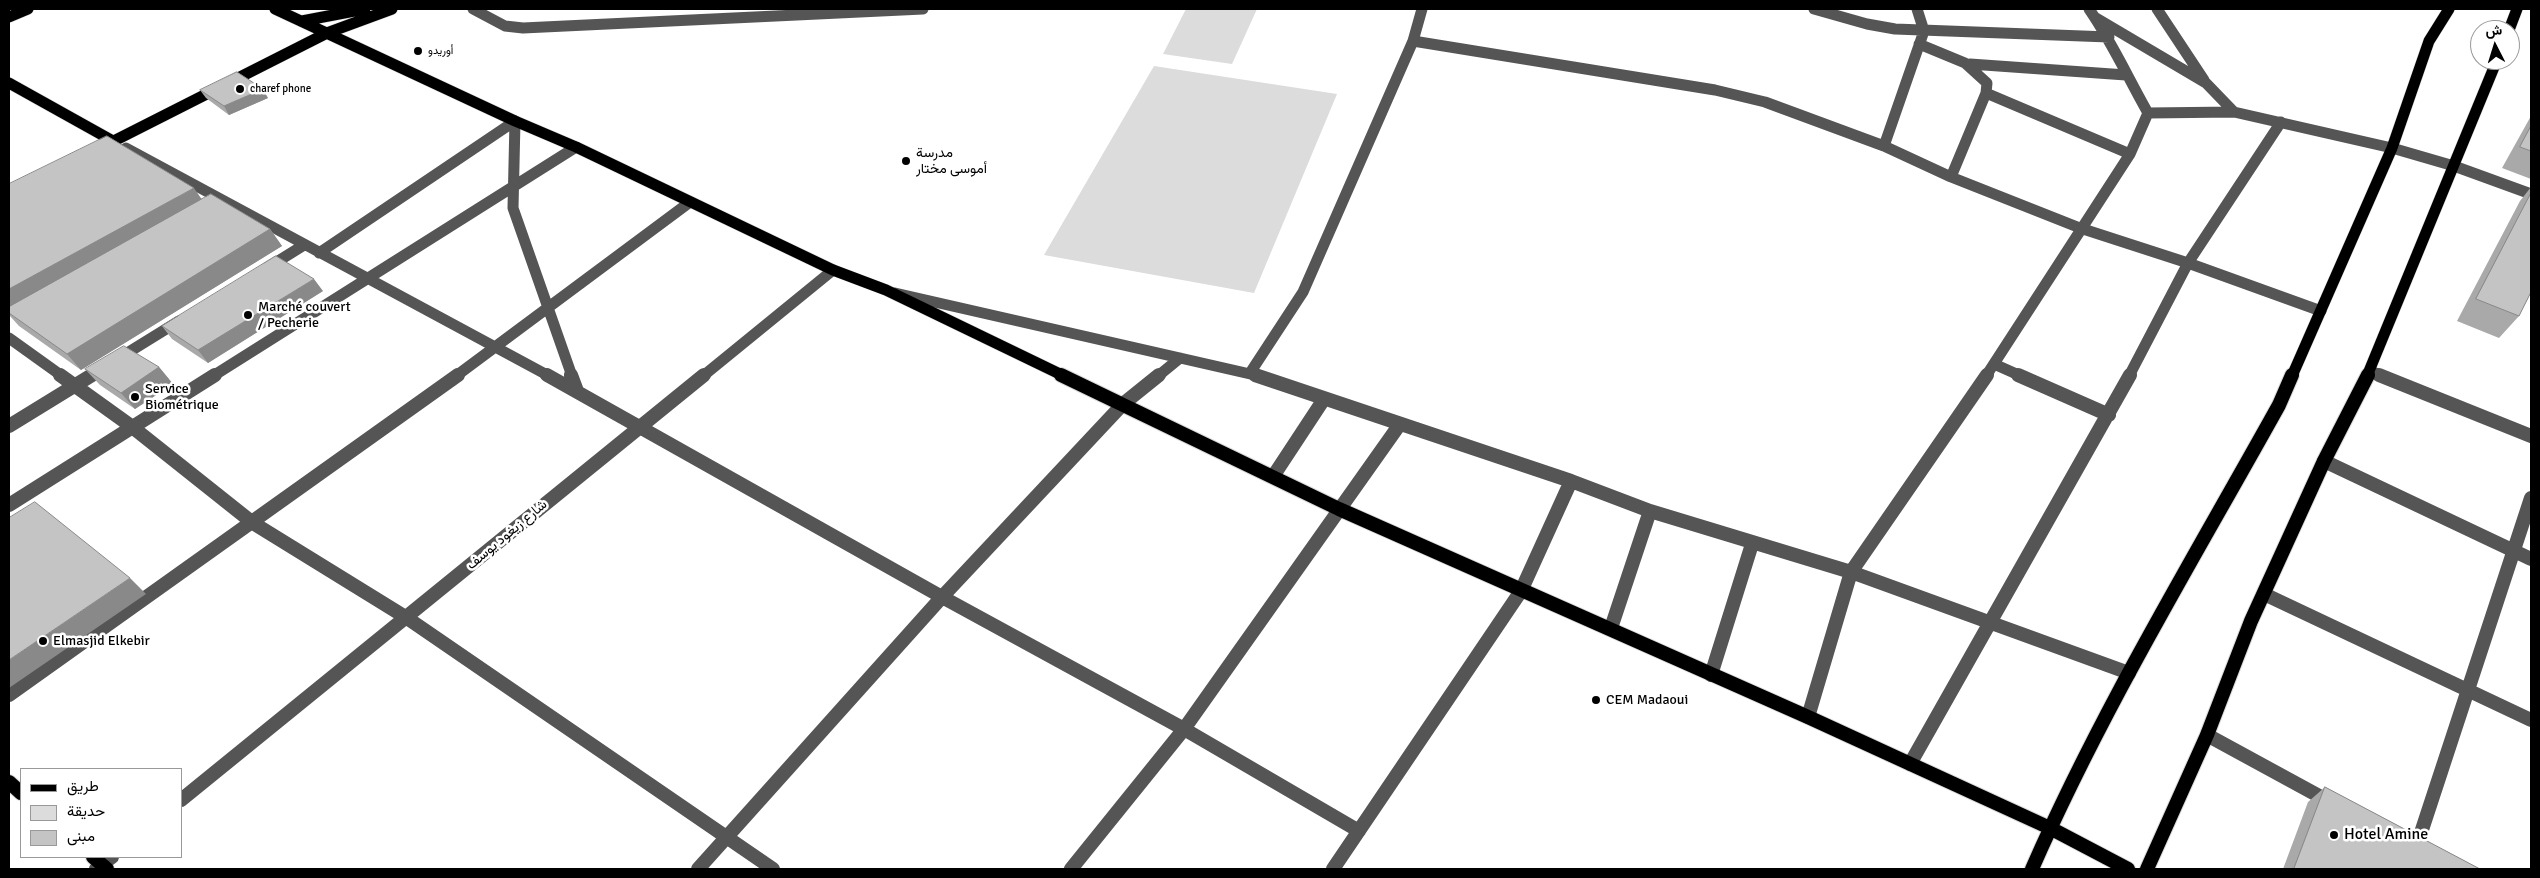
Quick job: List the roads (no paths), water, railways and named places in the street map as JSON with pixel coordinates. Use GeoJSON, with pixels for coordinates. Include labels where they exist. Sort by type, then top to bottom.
{"type":"FeatureCollection","features":[{"type":"Feature","properties":{"kind":"main road"},"geometry":{"type":"LineString","coordinates":[[9,17],[28,9]]}},
{"type":"Feature","properties":{"kind":"main road"},"geometry":{"type":"LineString","coordinates":[[275,9],[515,121],[576,146],[833,270],[886,290],[1274,475],[1339,509],[1808,717],[2050,828],[2128,869]]}},
{"type":"Feature","properties":{"kind":"main road"},"geometry":{"type":"LineString","coordinates":[[302,21],[365,9]]}},
{"type":"Feature","properties":{"kind":"main road"},"geometry":{"type":"LineString","coordinates":[[87,154],[327,33],[392,9]]}},
{"type":"Feature","properties":{"kind":"main road"},"geometry":{"type":"LineString","coordinates":[[2032,869],[2050,828],[2129,673],[2278,405],[2321,312],[2392,148],[2429,41],[2449,9]]}},
{"type":"Feature","properties":{"kind":"main road"},"geometry":{"type":"LineString","coordinates":[[2147,869],[2207,735],[2251,621],[2324,461],[2370,371],[2493,70]]}},
{"type":"Feature","properties":{"kind":"main road"},"geometry":{"type":"LineString","coordinates":[[9,83],[112,141]]}},
{"type":"Feature","properties":{"kind":"main road"},"geometry":{"type":"LineString","coordinates":[[9,782],[20,792]]}},
{"type":"Feature","properties":{"kind":"street"},"geometry":{"type":"LineString","coordinates":[[473,9],[505,26],[523,28],[751,12],[923,9]]}},
{"type":"Feature","properties":{"kind":"street"},"geometry":{"type":"LineString","coordinates":[[1250,373],[1303,292],[1413,41],[1422,9]]}},
{"type":"Feature","properties":{"kind":"street"},"geometry":{"type":"LineString","coordinates":[[1814,9],[1867,24],[1924,31],[2109,37]]}},
{"type":"Feature","properties":{"kind":"street"},"geometry":{"type":"LineString","coordinates":[[1884,146],[1924,31],[1917,9]]}},
{"type":"Feature","properties":{"kind":"street"},"geometry":{"type":"LineString","coordinates":[[2089,9],[2109,37],[2126,75],[2148,113]]}},
{"type":"Feature","properties":{"kind":"street"},"geometry":{"type":"LineString","coordinates":[[2157,9],[2206,83],[2234,112]]}},
{"type":"Feature","properties":{"kind":"street"},"geometry":{"type":"LineString","coordinates":[[2096,18],[2206,83]]}},
{"type":"Feature","properties":{"kind":"street"},"geometry":{"type":"LineString","coordinates":[[1413,41],[1715,90],[1765,102],[1884,146],[1951,176],[2080,228],[2188,263],[2321,312]]}},
{"type":"Feature","properties":{"kind":"street"},"geometry":{"type":"LineString","coordinates":[[1919,44],[1970,64],[2126,75]]}},
{"type":"Feature","properties":{"kind":"street"},"geometry":{"type":"LineString","coordinates":[[1951,176],[1986,93],[1987,83],[1970,64]]}},
{"type":"Feature","properties":{"kind":"street"},"geometry":{"type":"LineString","coordinates":[[1986,93],[2130,154]]}},
{"type":"Feature","properties":{"kind":"street"},"geometry":{"type":"LineString","coordinates":[[2148,113],[2234,112],[2392,148],[2454,166],[2531,194]]}},
{"type":"Feature","properties":{"kind":"street"},"geometry":{"type":"LineString","coordinates":[[1808,717],[1851,572],[1994,364],[2080,228],[2130,154],[2148,113]]}},
{"type":"Feature","properties":{"kind":"street"},"geometry":{"type":"LineString","coordinates":[[515,121],[513,208],[550,309],[577,391]]}},
{"type":"Feature","properties":{"kind":"street"},"geometry":{"type":"LineString","coordinates":[[319,253],[515,121]]}},
{"type":"Feature","properties":{"kind":"street"},"geometry":{"type":"LineString","coordinates":[[1910,764],[2110,415],[2188,263],[2281,122]]}},
{"type":"Feature","properties":{"kind":"street"},"geometry":{"type":"LineString","coordinates":[[112,141],[577,391],[942,597],[1184,729],[1359,831]]}},
{"type":"Feature","properties":{"kind":"street"},"geometry":{"type":"LineString","coordinates":[[9,505],[576,146]]}},
{"type":"Feature","properties":{"kind":"street"},"geometry":{"type":"LineString","coordinates":[[9,695],[254,523],[550,309],[690,202]]}},
{"type":"Feature","properties":{"kind":"street"},"geometry":{"type":"LineString","coordinates":[[254,276],[304,245]]}},
{"type":"Feature","properties":{"kind":"street","name":"شارع زيغود يوسف"},"geometry":{"type":"LineString","coordinates":[[182,799],[407,618],[638,426],[833,270]]}},
{"type":"Feature","properties":{"kind":"street"},"geometry":{"type":"LineString","coordinates":[[886,290],[1250,373],[1324,400],[1571,481],[1650,512],[1851,572],[2129,673]]}},
{"type":"Feature","properties":{"kind":"street"},"geometry":{"type":"LineString","coordinates":[[9,426],[186,317]]}},
{"type":"Feature","properties":{"kind":"street"},"geometry":{"type":"LineString","coordinates":[[9,338],[131,426],[254,523],[407,618],[729,837],[773,869]]}},
{"type":"Feature","properties":{"kind":"street"},"geometry":{"type":"LineString","coordinates":[[698,869],[729,837],[942,597],[1123,404],[1180,358]]}},
{"type":"Feature","properties":{"kind":"street"},"geometry":{"type":"LineString","coordinates":[[1994,364],[2110,415]]}},
{"type":"Feature","properties":{"kind":"street"},"geometry":{"type":"LineString","coordinates":[[2370,371],[2531,436]]}},
{"type":"Feature","properties":{"kind":"street"},"geometry":{"type":"LineString","coordinates":[[1274,475],[1324,400]]}},
{"type":"Feature","properties":{"kind":"street"},"geometry":{"type":"LineString","coordinates":[[1071,869],[1184,729],[1400,424]]}},
{"type":"Feature","properties":{"kind":"street"},"geometry":{"type":"LineString","coordinates":[[2324,461],[2531,559]]}},
{"type":"Feature","properties":{"kind":"street"},"geometry":{"type":"LineString","coordinates":[[1333,869],[1521,591],[1571,481]]}},
{"type":"Feature","properties":{"kind":"street"},"geometry":{"type":"LineString","coordinates":[[2416,848],[2531,498]]}},
{"type":"Feature","properties":{"kind":"street"},"geometry":{"type":"LineString","coordinates":[[1611,628],[1650,512]]}},
{"type":"Feature","properties":{"kind":"street"},"geometry":{"type":"LineString","coordinates":[[1711,675],[1752,544]]}},
{"type":"Feature","properties":{"kind":"street"},"geometry":{"type":"LineString","coordinates":[[2264,594],[2531,720]]}},
{"type":"Feature","properties":{"kind":"street"},"geometry":{"type":"LineString","coordinates":[[2207,735],[2347,811]]}},
{"type":"Feature","properties":{"kind":"street"},"geometry":{"type":"LineString","coordinates":[[2399,839],[2432,857]]}},
{"type":"Feature","properties":{"kind":"place","name":"أوريدو"},"geometry":{"type":"Point","coordinates":[418,51]}},
{"type":"Feature","properties":{"kind":"place","name":"charef phone"},"geometry":{"type":"Point","coordinates":[240,89]}},
{"type":"Feature","properties":{"kind":"place","name":"مدرسة أموسى مختار"},"geometry":{"type":"Point","coordinates":[906,161]}},
{"type":"Feature","properties":{"kind":"place","name":"Marché couvert / Pecherie"},"geometry":{"type":"Point","coordinates":[248,315]}},
{"type":"Feature","properties":{"kind":"place","name":"Service Biométrique"},"geometry":{"type":"Point","coordinates":[135,397]}},
{"type":"Feature","properties":{"kind":"place","name":"Elmasjid Elkebir"},"geometry":{"type":"Point","coordinates":[43,641]}},
{"type":"Feature","properties":{"kind":"place","name":"CEM Madaoui"},"geometry":{"type":"Point","coordinates":[1596,700]}},
{"type":"Feature","properties":{"kind":"place","name":"Hotel Amine"},"geometry":{"type":"Point","coordinates":[2334,835]}}]}
